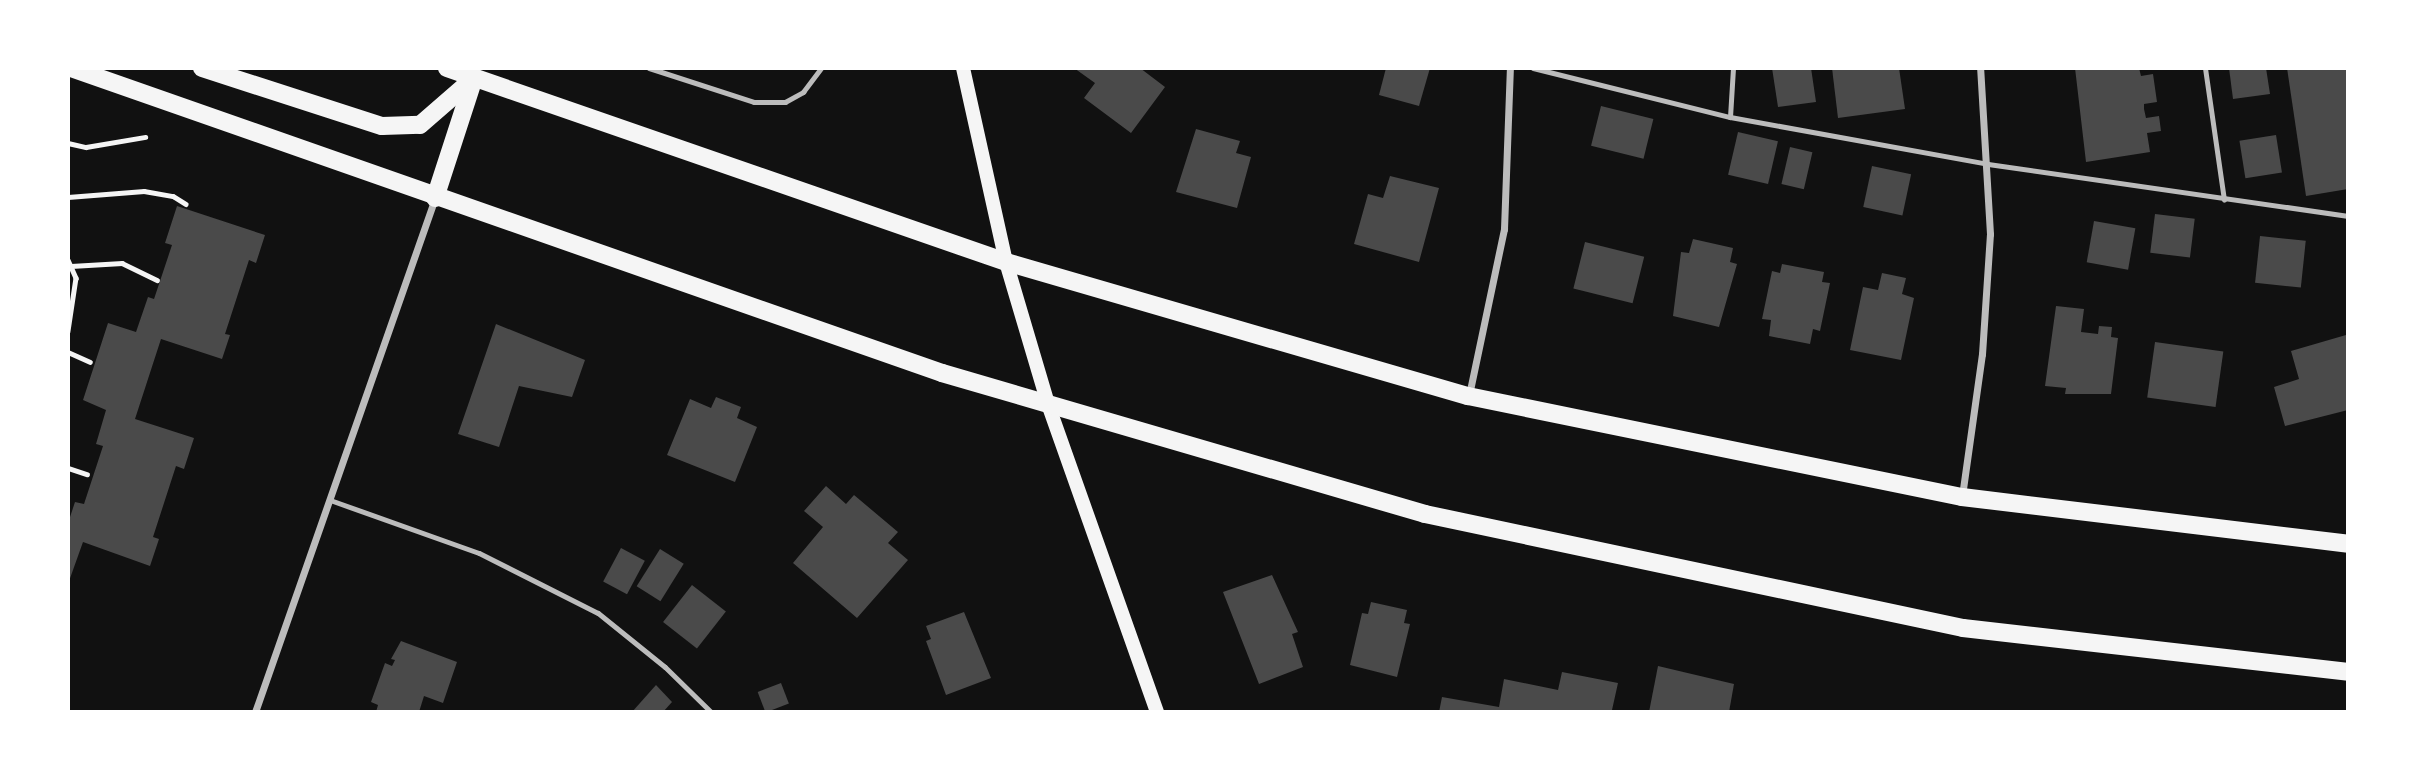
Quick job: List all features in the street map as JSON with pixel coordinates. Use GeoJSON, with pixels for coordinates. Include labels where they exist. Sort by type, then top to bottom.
{"type":"FeatureCollection","features":[{"type":"Feature","properties":{"kind":"main road"},"geometry":{"type":"LineString","coordinates":[[71,68],[435,198],[1049,407],[1425,514],[1963,628],[2348,673]]}},
{"type":"Feature","properties":{"kind":"main road"},"geometry":{"type":"LineString","coordinates":[[202,68],[382,126],[420,125],[475,73]]}},
{"type":"Feature","properties":{"kind":"main road"},"geometry":{"type":"LineString","coordinates":[[447,68],[475,73],[1006,262],[1468,396],[1962,497],[2348,544]]}},
{"type":"Feature","properties":{"kind":"main road"},"geometry":{"type":"LineString","coordinates":[[963,68],[1006,262],[1049,407],[1157,712]]}},
{"type":"Feature","properties":{"kind":"main road"},"geometry":{"type":"LineString","coordinates":[[435,198],[475,73]]}},
{"type":"Feature","properties":{"kind":"street"},"geometry":{"type":"LineString","coordinates":[[1468,396],[1504,229],[1510,68]]}},
{"type":"Feature","properties":{"kind":"street"},"geometry":{"type":"LineString","coordinates":[[1962,497],[1983,341],[1990,234],[1988,164],[1980,68]]}},
{"type":"Feature","properties":{"kind":"street"},"geometry":{"type":"LineString","coordinates":[[255,712],[435,198]]}},
{"type":"Feature","properties":{"kind":"lane"},"geometry":{"type":"LineString","coordinates":[[649,68],[754,102],[785,102],[803,92],[821,68]]}},
{"type":"Feature","properties":{"kind":"lane"},"geometry":{"type":"LineString","coordinates":[[1533,68],[1730,117],[1988,164],[2348,216]]}},
{"type":"Feature","properties":{"kind":"lane"},"geometry":{"type":"LineString","coordinates":[[1730,117],[1733,68]]}},
{"type":"Feature","properties":{"kind":"lane"},"geometry":{"type":"LineString","coordinates":[[2205,68],[2224,200]]}},
{"type":"Feature","properties":{"kind":"lane"},"geometry":{"type":"LineString","coordinates":[[330,500],[479,553],[598,613],[666,667],[711,712]]}},
{"type":"Feature","properties":{"kind":"path"},"geometry":{"type":"LineString","coordinates":[[68,143],[86,147],[145,137]]}},
{"type":"Feature","properties":{"kind":"path"},"geometry":{"type":"LineString","coordinates":[[68,197],[144,191],[173,196],[186,204]]}},
{"type":"Feature","properties":{"kind":"path"},"geometry":{"type":"LineString","coordinates":[[68,260],[75,278],[68,331]]}},
{"type":"Feature","properties":{"kind":"path"},"geometry":{"type":"LineString","coordinates":[[71,267],[122,263],[156,280]]}},
{"type":"Feature","properties":{"kind":"path"},"geometry":{"type":"LineString","coordinates":[[68,352],[90,362]]}},
{"type":"Feature","properties":{"kind":"path"},"geometry":{"type":"LineString","coordinates":[[68,468],[87,474]]}},
{"type":"Feature","properties":{"kind":"building"},"geometry":{"type":"Polygon","coordinates":[[[1074,68],[1140,68],[1165,87],[1131,133],[1084,98],[1095,83],[1074,68]]]}},
{"type":"Feature","properties":{"kind":"building"},"geometry":{"type":"Polygon","coordinates":[[[1386,68],[1430,68],[1419,106],[1379,95],[1386,68]]]}},
{"type":"Feature","properties":{"kind":"building"},"geometry":{"type":"Polygon","coordinates":[[[1772,68],[1811,68],[1816,102],[1778,107],[1772,68]]]}},
{"type":"Feature","properties":{"kind":"building"},"geometry":{"type":"Polygon","coordinates":[[[1832,68],[1899,68],[1905,109],[1838,118],[1832,68]]]}},
{"type":"Feature","properties":{"kind":"building"},"geometry":{"type":"Polygon","coordinates":[[[2075,68],[2139,68],[2141,76],[2153,74],[2157,102],[2144,104],[2144,109],[2146,118],[2159,116],[2161,131],[2147,133],[2150,152],[2086,162],[2075,68]]]}},
{"type":"Feature","properties":{"kind":"building"},"geometry":{"type":"Polygon","coordinates":[[[2229,68],[2266,68],[2270,94],[2233,99],[2229,68]]]}},
{"type":"Feature","properties":{"kind":"building"},"geometry":{"type":"Polygon","coordinates":[[[2287,68],[2348,68],[2348,189],[2306,196],[2287,68]]]}},
{"type":"Feature","properties":{"kind":"building"},"geometry":{"type":"Polygon","coordinates":[[[1601,106],[1653,119],[1643,159],[1591,146],[1601,106]]]}},
{"type":"Feature","properties":{"kind":"building"},"geometry":{"type":"Polygon","coordinates":[[[1196,129],[1240,141],[1236,153],[1251,157],[1237,208],[1176,192],[1196,129]]]}},
{"type":"Feature","properties":{"kind":"building"},"geometry":{"type":"Polygon","coordinates":[[[1738,132],[1778,141],[1768,184],[1728,175],[1738,132]]]}},
{"type":"Feature","properties":{"kind":"building"},"geometry":{"type":"Polygon","coordinates":[[[2276,135],[2282,173],[2245,178],[2239,141],[2276,135]]]}},
{"type":"Feature","properties":{"kind":"building"},"geometry":{"type":"Polygon","coordinates":[[[1790,147],[1812,152],[1804,189],[1781,184],[1790,147]]]}},
{"type":"Feature","properties":{"kind":"building"},"geometry":{"type":"Polygon","coordinates":[[[1872,166],[1911,174],[1902,215],[1863,207],[1872,166]]]}},
{"type":"Feature","properties":{"kind":"building"},"geometry":{"type":"Polygon","coordinates":[[[1390,176],[1439,188],[1419,262],[1354,244],[1368,194],[1383,198],[1390,176]]]}},
{"type":"Feature","properties":{"kind":"building"},"geometry":{"type":"Polygon","coordinates":[[[177,206],[265,235],[256,263],[249,260],[225,334],[230,335],[222,359],[161,339],[135,419],[194,438],[184,469],[176,466],[153,537],[159,539],[150,566],[83,542],[68,584],[68,523],[75,502],[84,504],[103,446],[96,444],[106,410],[83,400],[108,323],[136,332],[148,297],[154,299],[172,245],[165,243],[177,206]]]}},
{"type":"Feature","properties":{"kind":"building"},"geometry":{"type":"Polygon","coordinates":[[[2155,214],[2195,219],[2190,258],[2150,253],[2155,214]]]}},
{"type":"Feature","properties":{"kind":"building"},"geometry":{"type":"Polygon","coordinates":[[[2094,221],[2135,228],[2128,270],[2087,262],[2094,221]]]}},
{"type":"Feature","properties":{"kind":"building"},"geometry":{"type":"Polygon","coordinates":[[[2260,236],[2306,241],[2301,288],[2255,283],[2260,236]]]}},
{"type":"Feature","properties":{"kind":"building"},"geometry":{"type":"Polygon","coordinates":[[[1693,239],[1733,248],[1730,262],[1737,264],[1719,327],[1673,316],[1681,252],[1689,253],[1693,239]]]}},
{"type":"Feature","properties":{"kind":"building"},"geometry":{"type":"Polygon","coordinates":[[[1585,242],[1644,257],[1633,303],[1573,289],[1585,242]]]}},
{"type":"Feature","properties":{"kind":"building"},"geometry":{"type":"Polygon","coordinates":[[[1782,264],[1824,272],[1822,282],[1830,283],[1820,331],[1813,329],[1810,344],[1769,336],[1771,320],[1762,319],[1772,271],[1780,273],[1782,264]]]}},
{"type":"Feature","properties":{"kind":"building"},"geometry":{"type":"Polygon","coordinates":[[[1882,273],[1906,278],[1902,294],[1914,298],[1901,360],[1850,350],[1863,287],[1878,290],[1882,273]]]}},
{"type":"Feature","properties":{"kind":"building"},"geometry":{"type":"Polygon","coordinates":[[[2056,306],[2084,309],[2081,332],[2098,334],[2099,326],[2112,327],[2111,337],[2118,338],[2111,394],[2065,394],[2066,388],[2045,386],[2056,306]]]}},
{"type":"Feature","properties":{"kind":"building"},"geometry":{"type":"Polygon","coordinates":[[[496,324],[585,360],[572,397],[519,386],[499,447],[458,434],[496,324]]]}},
{"type":"Feature","properties":{"kind":"building"},"geometry":{"type":"Polygon","coordinates":[[[2348,330],[2348,410],[2285,426],[2274,387],[2299,379],[2291,351],[2346,335],[2348,330]]]}},
{"type":"Feature","properties":{"kind":"building"},"geometry":{"type":"Polygon","coordinates":[[[2155,342],[2223,352],[2216,407],[2147,397],[2155,342]]]}},
{"type":"Feature","properties":{"kind":"building"},"geometry":{"type":"Polygon","coordinates":[[[716,397],[741,407],[737,418],[757,427],[735,482],[667,455],[690,399],[711,408],[716,397]]]}},
{"type":"Feature","properties":{"kind":"building"},"geometry":{"type":"Polygon","coordinates":[[[826,486],[846,504],[854,495],[898,532],[888,543],[908,560],[857,618],[793,563],[823,527],[804,511],[826,486]]]}},
{"type":"Feature","properties":{"kind":"building"},"geometry":{"type":"Polygon","coordinates":[[[621,548],[645,561],[627,594],[603,582],[621,548]]]}},
{"type":"Feature","properties":{"kind":"building"},"geometry":{"type":"Polygon","coordinates":[[[660,549],[684,564],[660,601],[637,586],[660,549]]]}},
{"type":"Feature","properties":{"kind":"building"},"geometry":{"type":"Polygon","coordinates":[[[1272,575],[1298,632],[1292,634],[1303,667],[1259,684],[1223,592],[1272,575]]]}},
{"type":"Feature","properties":{"kind":"building"},"geometry":{"type":"Polygon","coordinates":[[[692,585],[726,611],[697,649],[663,622],[692,585]]]}},
{"type":"Feature","properties":{"kind":"building"},"geometry":{"type":"Polygon","coordinates":[[[1371,602],[1407,610],[1404,623],[1410,624],[1397,677],[1350,665],[1362,613],[1368,614],[1371,602]]]}},
{"type":"Feature","properties":{"kind":"building"},"geometry":{"type":"Polygon","coordinates":[[[964,612],[991,678],[946,695],[926,641],[931,639],[926,626],[964,612]]]}},
{"type":"Feature","properties":{"kind":"building"},"geometry":{"type":"Polygon","coordinates":[[[401,641],[457,662],[443,703],[424,696],[419,712],[376,712],[378,705],[371,702],[385,663],[392,666],[395,660],[391,659],[401,641]]]}},
{"type":"Feature","properties":{"kind":"building"},"geometry":{"type":"Polygon","coordinates":[[[1658,666],[1734,684],[1729,712],[1649,712],[1658,666]]]}},
{"type":"Feature","properties":{"kind":"building"},"geometry":{"type":"Polygon","coordinates":[[[1562,672],[1618,683],[1612,710],[1439,712],[1442,697],[1499,707],[1504,679],[1558,690],[1562,672]]]}},
{"type":"Feature","properties":{"kind":"building"},"geometry":{"type":"Polygon","coordinates":[[[781,683],[789,704],[765,712],[758,692],[781,683]]]}},
{"type":"Feature","properties":{"kind":"building"},"geometry":{"type":"Polygon","coordinates":[[[656,685],[672,702],[663,712],[632,712],[656,685]]]}}]}
